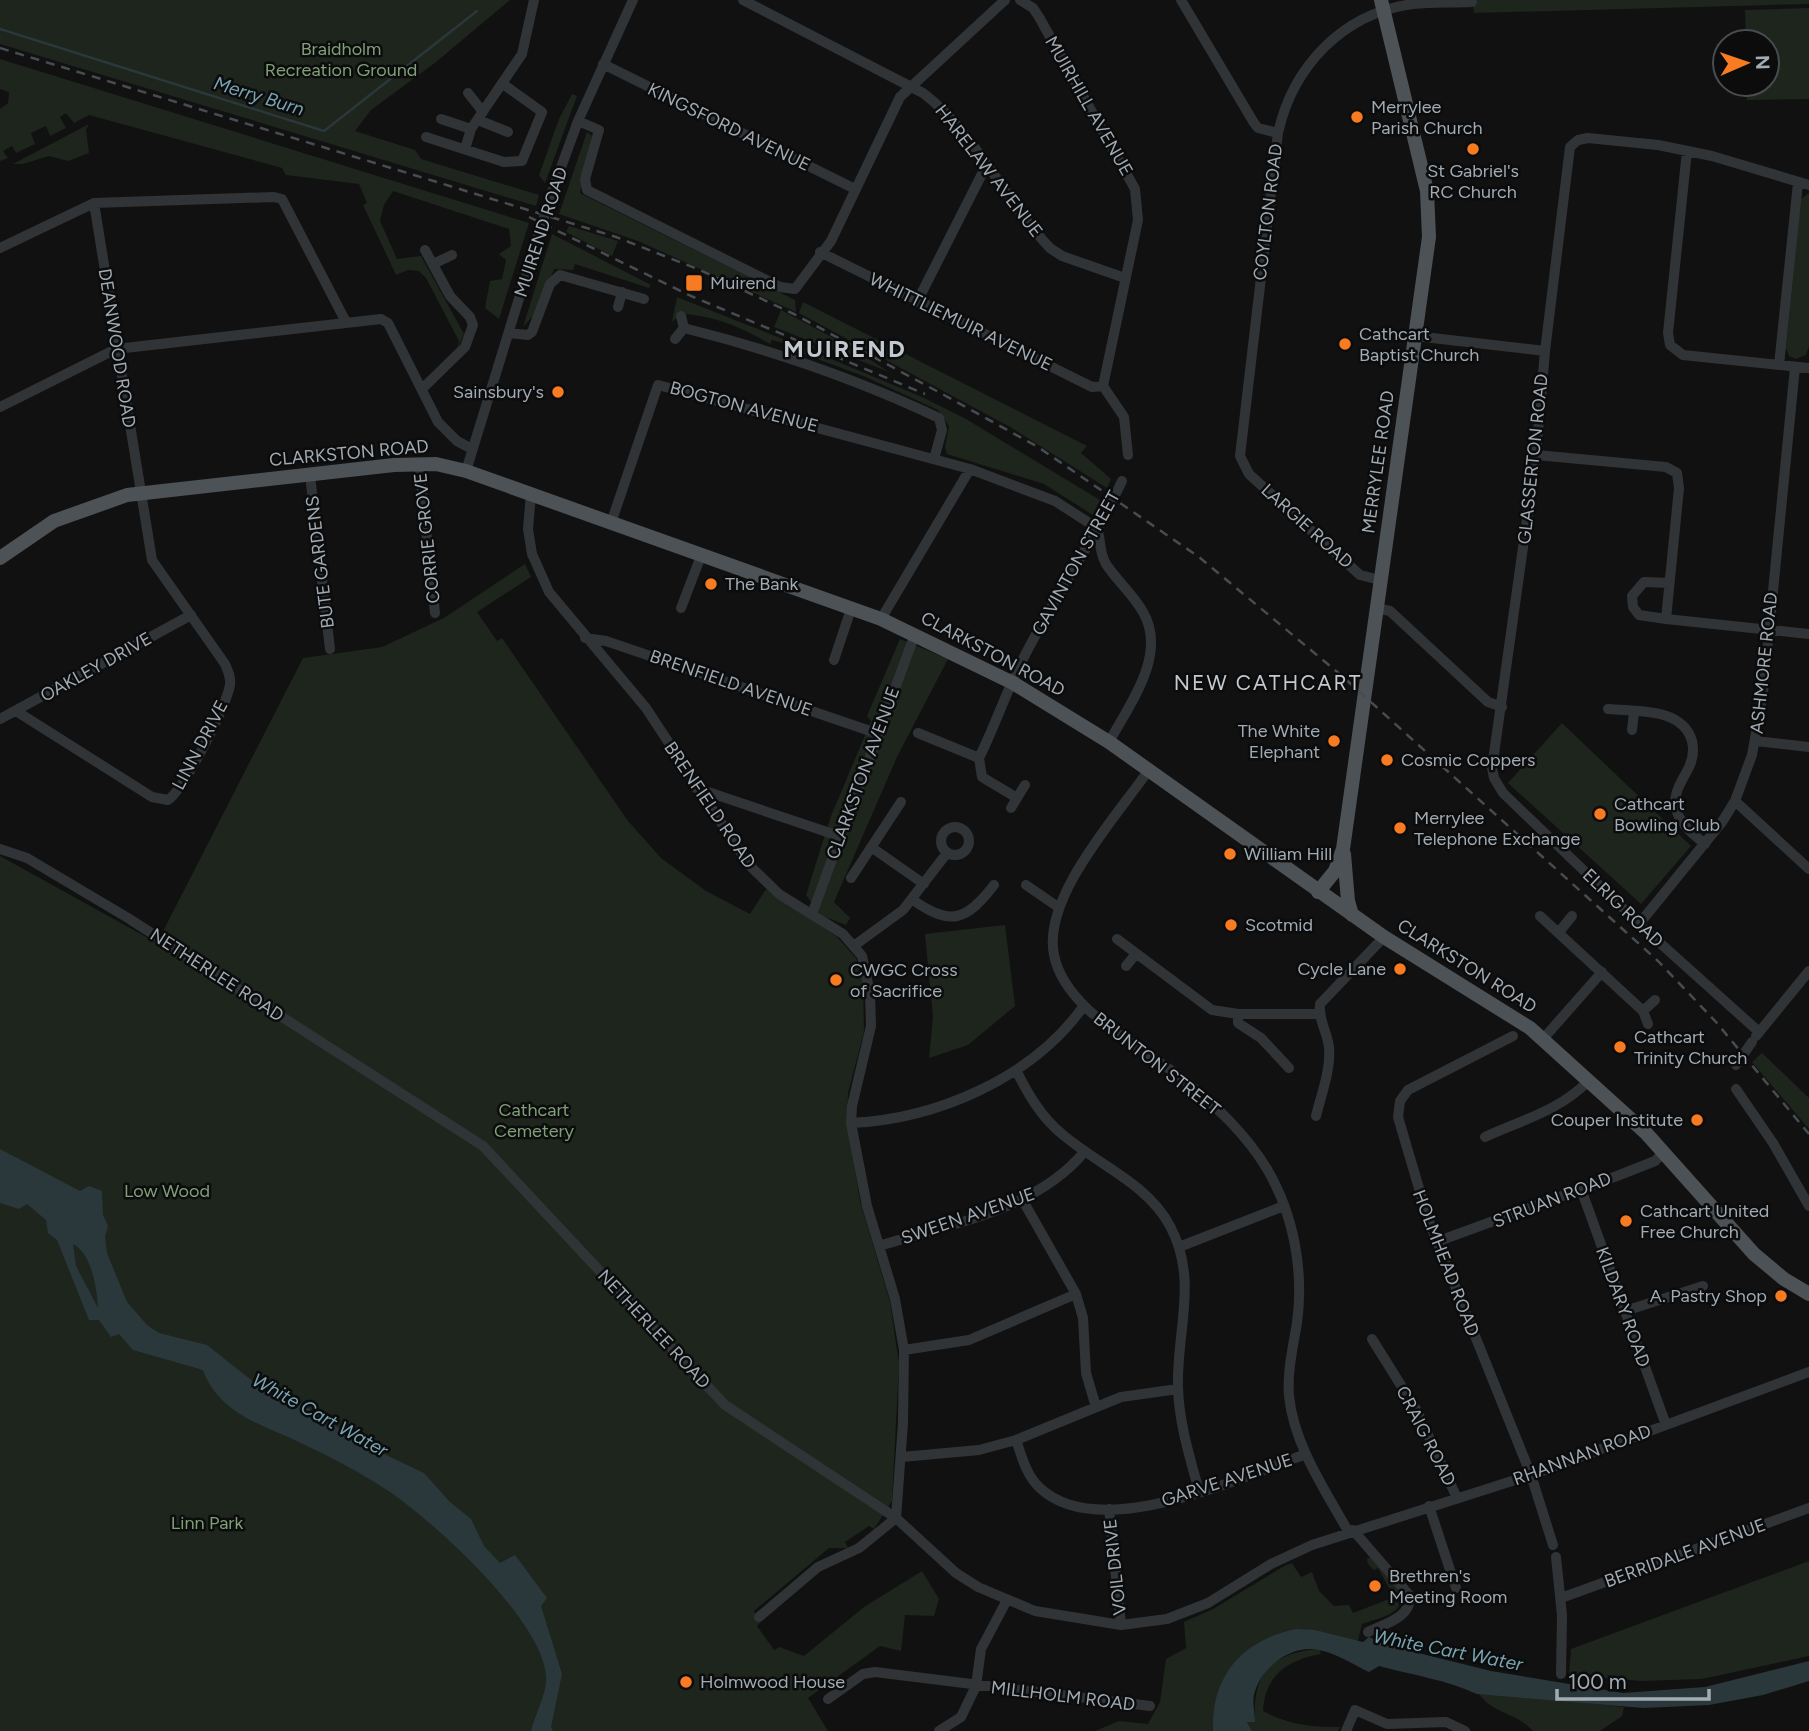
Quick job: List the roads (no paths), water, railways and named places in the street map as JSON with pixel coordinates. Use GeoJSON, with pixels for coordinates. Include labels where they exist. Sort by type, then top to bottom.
{"type":"FeatureCollection","features":[{"type":"Feature","properties":{"kind":"main road","name":"MERRYLEE ROAD"},"geometry":{"type":"LineString","coordinates":[[1352,915],[1348,901],[1344,855],[1429,237],[1429,200],[1383,6]]}},
{"type":"Feature","properties":{"kind":"main road","name":"CLARKSTON ROAD"},"geometry":{"type":"LineString","coordinates":[[0,558],[54,521],[107,500],[141,493],[419,464],[466,471],[881,619],[1013,683],[1109,742],[1323,896],[1384,937],[1509,1013],[1589,1080],[1664,1152],[1754,1254],[1784,1279],[1809,1294]]}},
{"type":"Feature","properties":{"kind":"main road","name":"MERRYLEE ROAD"},"geometry":{"type":"LineString","coordinates":[[1323,896],[1344,855]]}},
{"type":"Feature","properties":{"kind":"street"},"geometry":{"type":"LineString","coordinates":[[465,149],[477,120],[523,54],[534,0]]}},
{"type":"Feature","properties":{"kind":"street","name":"MUIREND ROAD"},"geometry":{"type":"LineString","coordinates":[[466,471],[552,192],[578,121],[633,0]]}},
{"type":"Feature","properties":{"kind":"street","name":"HARELAW AVENUE"},"geometry":{"type":"LineString","coordinates":[[743,0],[910,85],[938,104],[1050,248],[1062,256],[1125,278]]}},
{"type":"Feature","properties":{"kind":"street"},"geometry":{"type":"LineString","coordinates":[[578,121],[599,130],[585,179],[587,190],[780,288],[795,289],[820,252],[831,241],[900,97],[910,85],[998,10],[1005,0]]}},
{"type":"Feature","properties":{"kind":"street","name":"MUIRHILL AVENUE"},"geometry":{"type":"LineString","coordinates":[[1020,0],[1033,8],[1135,189],[1138,220],[1103,386]]}},
{"type":"Feature","properties":{"kind":"street"},"geometry":{"type":"LineString","coordinates":[[1181,0],[1254,123],[1258,128],[1278,132]]}},
{"type":"Feature","properties":{"kind":"street","name":"COYLTON ROAD"},"geometry":{"type":"LineString","coordinates":[[1241,461],[1241,423],[1278,132],[1289,98],[1310,62],[1347,27],[1383,6],[1472,2]]}},
{"type":"Feature","properties":{"kind":"street","name":"KINGSFORD AVENUE"},"geometry":{"type":"LineString","coordinates":[[603,64],[855,189]]}},
{"type":"Feature","properties":{"kind":"street"},"geometry":{"type":"LineString","coordinates":[[426,137],[503,162],[522,161],[542,112],[503,84]]}},
{"type":"Feature","properties":{"kind":"street"},"geometry":{"type":"LineString","coordinates":[[468,93],[477,120]]}},
{"type":"Feature","properties":{"kind":"street"},"geometry":{"type":"LineString","coordinates":[[440,120],[477,120],[508,132]]}},
{"type":"Feature","properties":{"kind":"street","name":"GLASSERTON ROAD"},"geometry":{"type":"LineString","coordinates":[[1494,778],[1536,455],[1568,155],[1575,142],[1588,138],[1687,151]]}},
{"type":"Feature","properties":{"kind":"street"},"geometry":{"type":"LineString","coordinates":[[1779,365],[1803,184],[1687,151],[1668,333],[1670,345],[1683,355],[1795,367],[1809,368]]}},
{"type":"Feature","properties":{"kind":"street"},"geometry":{"type":"LineString","coordinates":[[917,302],[986,166]]}},
{"type":"Feature","properties":{"kind":"street"},"geometry":{"type":"LineString","coordinates":[[0,248],[94,203],[282,199],[346,322]]}},
{"type":"Feature","properties":{"kind":"street","name":"DEANWOOD ROAD"},"geometry":{"type":"LineString","coordinates":[[94,203],[141,493]]}},
{"type":"Feature","properties":{"kind":"street"},"geometry":{"type":"LineString","coordinates":[[422,389],[465,347],[473,325],[470,317],[450,296],[425,250]]}},
{"type":"Feature","properties":{"kind":"street","name":"WHITTLIEMUIR AVENUE"},"geometry":{"type":"LineString","coordinates":[[820,252],[1087,385],[1097,388],[1103,386]]}},
{"type":"Feature","properties":{"kind":"street"},"geometry":{"type":"LineString","coordinates":[[433,264],[452,255]]}},
{"type":"Feature","properties":{"kind":"street"},"geometry":{"type":"LineString","coordinates":[[509,333],[528,335],[532,332],[555,277],[569,276],[644,299]]}},
{"type":"Feature","properties":{"kind":"street"},"geometry":{"type":"LineString","coordinates":[[618,307],[622,292]]}},
{"type":"Feature","properties":{"kind":"street"},"geometry":{"type":"LineString","coordinates":[[0,407],[116,349],[381,319],[388,323],[445,432],[472,449]]}},
{"type":"Feature","properties":{"kind":"street"},"geometry":{"type":"LineString","coordinates":[[675,339],[683,322],[851,379],[939,418],[942,430],[934,459]]}},
{"type":"Feature","properties":{"kind":"street"},"geometry":{"type":"LineString","coordinates":[[1415,336],[1545,351]]}},
{"type":"Feature","properties":{"kind":"street","name":"ASHMORE ROAD"},"geometry":{"type":"LineString","coordinates":[[1639,924],[1705,844],[1735,801],[1756,741],[1795,367]]}},
{"type":"Feature","properties":{"kind":"street","name":"BOGTON AVENUE"},"geometry":{"type":"LineString","coordinates":[[611,523],[658,385],[970,469],[1055,501],[1093,523],[1098,532]]}},
{"type":"Feature","properties":{"kind":"street"},"geometry":{"type":"LineString","coordinates":[[1103,386],[1124,416],[1128,455]]}},
{"type":"Feature","properties":{"kind":"street"},"geometry":{"type":"LineString","coordinates":[[1536,455],[1666,467],[1675,471],[1679,488],[1666,619]]}},
{"type":"Feature","properties":{"kind":"street","name":"LARGIE ROAD"},"geometry":{"type":"LineString","coordinates":[[1241,461],[1249,474],[1360,575],[1380,580]]}},
{"type":"Feature","properties":{"kind":"street","name":"CORRIE GROVE"},"geometry":{"type":"LineString","coordinates":[[419,464],[435,613]]}},
{"type":"Feature","properties":{"kind":"street"},"geometry":{"type":"LineString","coordinates":[[881,619],[970,469]]}},
{"type":"Feature","properties":{"kind":"street","name":"BUTE GARDENS"},"geometry":{"type":"LineString","coordinates":[[310,475],[330,649]]}},
{"type":"Feature","properties":{"kind":"street","name":"GAVINTON STREET"},"geometry":{"type":"LineString","coordinates":[[979,758],[1039,629],[1098,532],[1122,481]]}},
{"type":"Feature","properties":{"kind":"street","name":"LINN DRIVE"},"geometry":{"type":"LineString","coordinates":[[16,711],[152,797],[168,800],[176,794],[192,767],[230,683],[225,664],[152,560],[141,493]]}},
{"type":"Feature","properties":{"kind":"street","name":"BRENFIELD ROAD"},"geometry":{"type":"LineString","coordinates":[[531,494],[527,529],[542,582],[585,638],[646,708],[749,865],[779,894],[855,945]]}},
{"type":"Feature","properties":{"kind":"street"},"geometry":{"type":"LineString","coordinates":[[1098,532],[1106,563],[1145,615],[1150,648],[1143,681],[1109,742]]}},
{"type":"Feature","properties":{"kind":"street"},"geometry":{"type":"LineString","coordinates":[[681,608],[701,556]]}},
{"type":"Feature","properties":{"kind":"street"},"geometry":{"type":"LineString","coordinates":[[1669,583],[1644,582],[1632,596],[1633,607],[1639,615],[1809,634]]}},
{"type":"Feature","properties":{"kind":"street"},"geometry":{"type":"LineString","coordinates":[[1376,608],[1390,611],[1488,702],[1502,707]]}},
{"type":"Feature","properties":{"kind":"street"},"geometry":{"type":"LineString","coordinates":[[834,660],[851,609]]}},
{"type":"Feature","properties":{"kind":"street","name":"OAKLEY DRIVE"},"geometry":{"type":"LineString","coordinates":[[0,719],[191,615]]}},
{"type":"Feature","properties":{"kind":"street","name":"CLARKSTON AVENUE"},"geometry":{"type":"LineString","coordinates":[[812,914],[876,733],[915,634]]}},
{"type":"Feature","properties":{"kind":"street","name":"BRENFIELD AVENUE"},"geometry":{"type":"LineString","coordinates":[[585,638],[606,641],[876,733]]}},
{"type":"Feature","properties":{"kind":"street"},"geometry":{"type":"LineString","coordinates":[[1608,709],[1675,719],[1690,735],[1693,756],[1678,785],[1675,804],[1682,823],[1705,844]]}},
{"type":"Feature","properties":{"kind":"street"},"geometry":{"type":"LineString","coordinates":[[1632,730],[1634,712]]}},
{"type":"Feature","properties":{"kind":"street"},"geometry":{"type":"LineString","coordinates":[[918,733],[979,758],[982,777],[1014,803],[1025,785]]}},
{"type":"Feature","properties":{"kind":"street"},"geometry":{"type":"LineString","coordinates":[[1756,741],[1809,747]]}},
{"type":"Feature","properties":{"kind":"street","name":"BRUNTON STREET"},"geometry":{"type":"LineString","coordinates":[[1148,771],[1079,870],[1058,907],[1052,932],[1054,955],[1062,978],[1083,1007],[1177,1074],[1223,1115],[1258,1157],[1284,1206],[1295,1247],[1299,1292],[1289,1396],[1306,1454],[1351,1531],[1410,1596],[1406,1611],[1398,1618],[1368,1632]]}},
{"type":"Feature","properties":{"kind":"street","name":"ELRIG ROAD"},"geometry":{"type":"LineString","coordinates":[[1494,778],[1503,793],[1639,924],[1758,1031]]}},
{"type":"Feature","properties":{"kind":"street"},"geometry":{"type":"LineString","coordinates":[[696,788],[839,836]]}},
{"type":"Feature","properties":{"kind":"street"},"geometry":{"type":"LineString","coordinates":[[1735,801],[1809,869]]}},
{"type":"Feature","properties":{"kind":"street"},"geometry":{"type":"LineString","coordinates":[[851,878],[901,802]]}},
{"type":"Feature","properties":{"kind":"street"},"geometry":{"type":"LineString","coordinates":[[871,847],[924,884]]}},
{"type":"Feature","properties":{"kind":"street","name":"NETHERLEE ROAD"},"geometry":{"type":"LineString","coordinates":[[0,849],[27,858],[154,935],[483,1146],[725,1405],[896,1518],[956,1573],[1007,1600],[1050,1615],[1121,1625],[1146,1624],[1187,1613],[1291,1554],[1351,1531]]}},
{"type":"Feature","properties":{"kind":"street"},"geometry":{"type":"LineString","coordinates":[[759,1617],[818,1567],[859,1548],[896,1518],[904,1350],[895,1299],[867,1206],[851,1123],[852,1106],[871,1026],[867,971],[855,945],[913,900],[947,853]]}},
{"type":"Feature","properties":{"kind":"street"},"geometry":{"type":"LineString","coordinates":[[913,900],[933,913],[956,917],[972,911],[994,885]]}},
{"type":"Feature","properties":{"kind":"street"},"geometry":{"type":"LineString","coordinates":[[1026,885],[1058,907]]}},
{"type":"Feature","properties":{"kind":"street"},"geometry":{"type":"LineString","coordinates":[[1540,916],[1643,1011],[1648,1024]]}},
{"type":"Feature","properties":{"kind":"street"},"geometry":{"type":"LineString","coordinates":[[1559,932],[1572,916]]}},
{"type":"Feature","properties":{"kind":"street"},"geometry":{"type":"LineString","coordinates":[[1316,1116],[1329,1058],[1329,1046],[1319,1014],[1320,1004],[1384,937]]}},
{"type":"Feature","properties":{"kind":"street"},"geometry":{"type":"LineString","coordinates":[[1117,939],[1212,1010],[1238,1014],[1319,1014]]}},
{"type":"Feature","properties":{"kind":"street"},"geometry":{"type":"LineString","coordinates":[[1126,966],[1135,955]]}},
{"type":"Feature","properties":{"kind":"street"},"geometry":{"type":"LineString","coordinates":[[1737,1065],[1758,1031],[1809,971]]}},
{"type":"Feature","properties":{"kind":"street"},"geometry":{"type":"LineString","coordinates":[[1543,1039],[1602,972]]}},
{"type":"Feature","properties":{"kind":"street"},"geometry":{"type":"LineString","coordinates":[[1643,1011],[1655,1000]]}},
{"type":"Feature","properties":{"kind":"street"},"geometry":{"type":"LineString","coordinates":[[851,1123],[890,1121],[935,1110],[1016,1070],[1054,1043],[1083,1007]]}},
{"type":"Feature","properties":{"kind":"street"},"geometry":{"type":"LineString","coordinates":[[1238,1014],[1238,1023],[1261,1038],[1289,1068]]}},
{"type":"Feature","properties":{"kind":"street","name":"HOLMHEAD ROAD"},"geometry":{"type":"LineString","coordinates":[[1513,1036],[1408,1090],[1400,1101],[1398,1117],[1436,1242],[1531,1475],[1553,1545]]}},
{"type":"Feature","properties":{"kind":"street"},"geometry":{"type":"LineString","coordinates":[[1016,1070],[1050,1123],[1154,1203],[1180,1247],[1186,1289],[1178,1389],[1186,1446],[1199,1492]]}},
{"type":"Feature","properties":{"kind":"street"},"geometry":{"type":"LineString","coordinates":[[1485,1137],[1557,1105],[1578,1092],[1589,1080]]}},
{"type":"Feature","properties":{"kind":"street"},"geometry":{"type":"LineString","coordinates":[[1736,1089],[1809,1206]]}},
{"type":"Feature","properties":{"kind":"street","name":"SWEEN AVENUE"},"geometry":{"type":"LineString","coordinates":[[878,1246],[1022,1199],[1059,1178],[1084,1151]]}},
{"type":"Feature","properties":{"kind":"street","name":"STRUAN ROAD"},"geometry":{"type":"LineString","coordinates":[[1436,1242],[1655,1161],[1664,1152]]}},
{"type":"Feature","properties":{"kind":"street","name":"KILDARY ROAD"},"geometry":{"type":"LineString","coordinates":[[1581,1189],[1666,1424]]}},
{"type":"Feature","properties":{"kind":"street"},"geometry":{"type":"LineString","coordinates":[[1022,1199],[1076,1294],[1083,1318],[1086,1373],[1096,1407]]}},
{"type":"Feature","properties":{"kind":"street"},"geometry":{"type":"LineString","coordinates":[[1180,1247],[1284,1206]]}},
{"type":"Feature","properties":{"kind":"street"},"geometry":{"type":"LineString","coordinates":[[1625,1311],[1703,1286]]}},
{"type":"Feature","properties":{"kind":"street"},"geometry":{"type":"LineString","coordinates":[[904,1350],[969,1340],[1076,1294]]}},
{"type":"Feature","properties":{"kind":"street","name":"CRAIG ROAD"},"geometry":{"type":"LineString","coordinates":[[1373,1339],[1376,1350],[1417,1411],[1457,1498]]}},
{"type":"Feature","properties":{"kind":"street","name":"RHANNAN ROAD"},"geometry":{"type":"LineString","coordinates":[[1351,1531],[1531,1475],[1809,1372]]}},
{"type":"Feature","properties":{"kind":"street"},"geometry":{"type":"LineString","coordinates":[[901,1457],[946,1455],[1016,1440],[1137,1393],[1178,1389]]}},
{"type":"Feature","properties":{"kind":"street","name":"GARVE AVENUE"},"geometry":{"type":"LineString","coordinates":[[1016,1440],[1030,1476],[1046,1493],[1073,1507],[1109,1509],[1152,1504],[1199,1492],[1306,1454]]}},
{"type":"Feature","properties":{"kind":"street"},"geometry":{"type":"LineString","coordinates":[[1429,1506],[1456,1588]]}},
{"type":"Feature","properties":{"kind":"street","name":"BERRIDALE AVENUE"},"geometry":{"type":"LineString","coordinates":[[1561,1598],[1809,1508]]}},
{"type":"Feature","properties":{"kind":"street","name":"VOIL DRIVE"},"geometry":{"type":"LineString","coordinates":[[1109,1509],[1121,1625]]}},
{"type":"Feature","properties":{"kind":"street"},"geometry":{"type":"LineString","coordinates":[[1556,1557],[1561,1598],[1561,1674]]}},
{"type":"Feature","properties":{"kind":"street","name":"MILLHOLM ROAD"},"geometry":{"type":"LineString","coordinates":[[939,1731],[961,1717],[976,1686],[981,1649],[1007,1600]]}},
{"type":"Feature","properties":{"kind":"street","name":"MILLHOLM ROAD"},"geometry":{"type":"LineString","coordinates":[[828,1699],[863,1674],[875,1672],[1150,1706]]}},
{"type":"Feature","properties":{"kind":"street"},"geometry":{"type":"LineString","coordinates":[[1346,1731],[1355,1710],[1387,1724],[1446,1722],[1465,1731]]}},
{"type":"Feature","properties":{"kind":"waterway","name":"Merry Burn"},"geometry":{"type":"LineString","coordinates":[[0,29],[324,131],[477,11]]}},
{"type":"Feature","properties":{"kind":"railway"},"geometry":{"type":"LineString","coordinates":[[0,48],[616,237],[700,270],[794,314],[1038,447],[1199,557],[1342,676],[1658,961],[1716,1022],[1809,1134]]}},
{"type":"Feature","properties":{"kind":"railway"},"geometry":{"type":"LineString","coordinates":[[529,217],[691,296],[925,394]]}},
{"type":"Feature","properties":{"kind":"place","name":"Merrylee Parish Church"},"geometry":{"type":"Point","coordinates":[1357,117]}},
{"type":"Feature","properties":{"kind":"place","name":"St Gabriel's RC Church"},"geometry":{"type":"Point","coordinates":[1473,149]}},
{"type":"Feature","properties":{"kind":"place","name":"Muirend"},"geometry":{"type":"Point","coordinates":[694,283]}},
{"type":"Feature","properties":{"kind":"place","name":"Cathcart Baptist Church"},"geometry":{"type":"Point","coordinates":[1345,344]}},
{"type":"Feature","properties":{"kind":"place","name":"Sainsbury's"},"geometry":{"type":"Point","coordinates":[558,392]}},
{"type":"Feature","properties":{"kind":"place","name":"The Bank"},"geometry":{"type":"Point","coordinates":[711,584]}},
{"type":"Feature","properties":{"kind":"place","name":"The White Elephant"},"geometry":{"type":"Point","coordinates":[1334,741]}},
{"type":"Feature","properties":{"kind":"place","name":"Cosmic Coppers"},"geometry":{"type":"Point","coordinates":[1387,760]}},
{"type":"Feature","properties":{"kind":"place","name":"Cathcart Bowling Club"},"geometry":{"type":"Point","coordinates":[1600,814]}},
{"type":"Feature","properties":{"kind":"place","name":"Merrylee Telephone Exchange"},"geometry":{"type":"Point","coordinates":[1400,828]}},
{"type":"Feature","properties":{"kind":"place","name":"William Hill"},"geometry":{"type":"Point","coordinates":[1230,854]}},
{"type":"Feature","properties":{"kind":"place","name":"Scotmid"},"geometry":{"type":"Point","coordinates":[1231,925]}},
{"type":"Feature","properties":{"kind":"place","name":"Cycle Lane"},"geometry":{"type":"Point","coordinates":[1400,969]}},
{"type":"Feature","properties":{"kind":"place","name":"CWGC Cross of Sacrifice"},"geometry":{"type":"Point","coordinates":[836,980]}},
{"type":"Feature","properties":{"kind":"place","name":"Cathcart Trinity Church"},"geometry":{"type":"Point","coordinates":[1620,1047]}},
{"type":"Feature","properties":{"kind":"place","name":"Couper Institute"},"geometry":{"type":"Point","coordinates":[1697,1120]}},
{"type":"Feature","properties":{"kind":"place","name":"Cathcart United Free Church"},"geometry":{"type":"Point","coordinates":[1626,1221]}},
{"type":"Feature","properties":{"kind":"place","name":"A. Pastry Shop"},"geometry":{"type":"Point","coordinates":[1781,1296]}},
{"type":"Feature","properties":{"kind":"place","name":"Brethren's Meeting Room"},"geometry":{"type":"Point","coordinates":[1375,1586]}},
{"type":"Feature","properties":{"kind":"place","name":"Holmwood House"},"geometry":{"type":"Point","coordinates":[686,1682]}},
{"type":"Feature","properties":{"kind":"district","name":"MUIREND"},"geometry":{"type":"Point","coordinates":[845,348]}},
{"type":"Feature","properties":{"kind":"district","name":"NEW CATHCART"},"geometry":{"type":"Point","coordinates":[1268,682]}},
{"type":"Feature","properties":{"kind":"park label","name":"Braidholm Recreation Ground"},"geometry":{"type":"Point","coordinates":[341,59]}},
{"type":"Feature","properties":{"kind":"park label","name":"Cathcart Cemetery"},"geometry":{"type":"Point","coordinates":[534,1120]}},
{"type":"Feature","properties":{"kind":"park label","name":"Low Wood"},"geometry":{"type":"Point","coordinates":[167,1191]}},
{"type":"Feature","properties":{"kind":"park label","name":"Linn Park"},"geometry":{"type":"Point","coordinates":[207,1523]}},
{"type":"Feature","properties":{"kind":"water label","name":"White Cart Water"},"geometry":{"type":"Point","coordinates":[320,1415]}},
{"type":"Feature","properties":{"kind":"water label","name":"White Cart Water"},"geometry":{"type":"Point","coordinates":[1448,1650]}}]}
